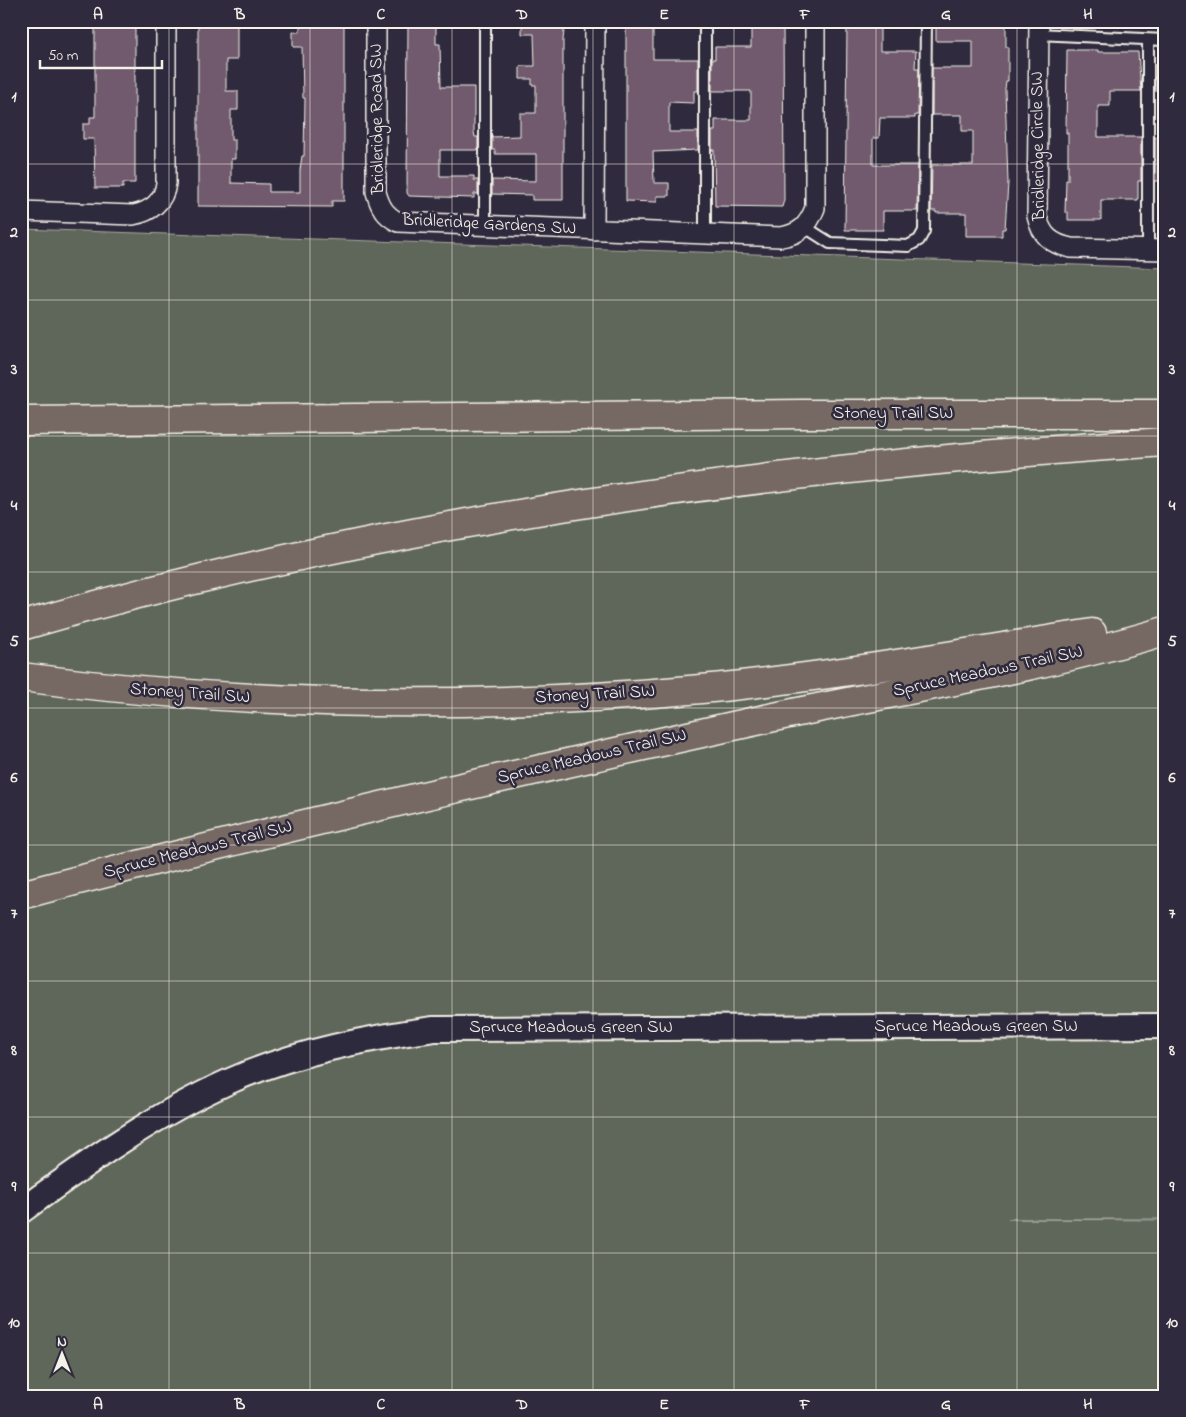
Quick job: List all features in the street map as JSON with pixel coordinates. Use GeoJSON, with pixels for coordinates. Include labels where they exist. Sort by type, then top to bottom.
{"type":"FeatureCollection","features":[{"type":"Feature","properties":{"kind":"highway","name":"Stoney Trail SW"},"geometry":{"type":"LineString","coordinates":[[21,421],[801,414],[1165,414]]}},
{"type":"Feature","properties":{"kind":"highway"},"geometry":{"type":"LineString","coordinates":[[21,626],[115,598],[243,567],[457,524],[524,513],[802,473],[1004,454],[1165,442]]}},
{"type":"Feature","properties":{"kind":"highway","name":"Stoney Trail SW"},"geometry":{"type":"LineString","coordinates":[[21,677],[180,694],[283,699],[391,702],[586,697],[700,689],[773,681],[1165,622]]}},
{"type":"Feature","properties":{"kind":"highway","name":"Spruce Meadows Trail SW"},"geometry":{"type":"LineString","coordinates":[[21,895],[425,795],[751,722],[1051,660],[1165,631]]}},
{"type":"Feature","properties":{"kind":"street"},"geometry":{"type":"LineString","coordinates":[[21,211],[133,214],[146,212],[160,200],[166,183],[166,21]]}},
{"type":"Feature","properties":{"kind":"street","name":"Bridleridge Road SW"},"geometry":{"type":"LineString","coordinates":[[376,21],[376,192],[380,205],[386,214]]}},
{"type":"Feature","properties":{"kind":"street","name":"Bridleridge Gardens SW"},"geometry":{"type":"LineString","coordinates":[[594,230],[595,21]]}},
{"type":"Feature","properties":{"kind":"street"},"geometry":{"type":"LineString","coordinates":[[805,227],[810,222],[815,208],[815,21]]}},
{"type":"Feature","properties":{"kind":"street","name":"Bridleridge Circle SW"},"geometry":{"type":"LineString","coordinates":[[1038,27],[1037,216],[1039,227],[1051,242],[1064,246],[1156,250]]}},
{"type":"Feature","properties":{"kind":"street","name":"Bridleridge Gardens SW"},"geometry":{"type":"LineString","coordinates":[[386,214],[398,222],[406,224],[782,237],[799,232],[805,227]]}},
{"type":"Feature","properties":{"kind":"street","name":"Spruce Meadows Green SW"},"geometry":{"type":"LineString","coordinates":[[21,1211],[106,1150],[189,1101],[232,1080],[281,1063],[374,1037],[434,1029],[1165,1026]]}},
{"type":"Feature","properties":{"kind":"lane"},"geometry":{"type":"LineString","coordinates":[[485,21],[485,227]]}},
{"type":"Feature","properties":{"kind":"lane"},"geometry":{"type":"LineString","coordinates":[[705,21],[705,234]]}},
{"type":"Feature","properties":{"kind":"lane"},"geometry":{"type":"LineString","coordinates":[[805,227],[830,243],[908,246],[919,240],[924,231],[926,21]]}},
{"type":"Feature","properties":{"kind":"lane"},"geometry":{"type":"LineString","coordinates":[[1038,27],[1148,40],[1165,40]]}},
{"type":"Feature","properties":{"kind":"lane"},"geometry":{"type":"LineString","coordinates":[[1148,40],[1156,250]]}},
{"type":"Feature","properties":{"kind":"shaded area"},"geometry":{"type":"Polygon","coordinates":[[[21,229],[1165,268],[1165,1219],[1008,1219],[1165,1220],[1165,1396],[21,1396],[21,229]]]}},
{"type":"Feature","properties":{"kind":"building"},"geometry":{"type":"Polygon","coordinates":[[[95,21],[135,21],[135,183],[123,183],[123,188],[95,188],[94,139],[83,139],[83,124],[90,124],[90,117],[95,117],[95,21]]]}},
{"type":"Feature","properties":{"kind":"building"},"geometry":{"type":"Polygon","coordinates":[[[198,21],[237,21],[237,60],[226,60],[226,91],[238,91],[238,110],[231,110],[231,140],[235,140],[235,159],[231,159],[231,183],[269,184],[269,192],[300,192],[300,170],[302,156],[304,156],[305,98],[303,98],[302,47],[293,47],[293,32],[300,32],[300,25],[344,25],[344,201],[332,201],[332,207],[198,206],[198,21]]]}},
{"type":"Feature","properties":{"kind":"building"},"geometry":{"type":"Polygon","coordinates":[[[522,21],[565,21],[563,40],[563,200],[532,200],[532,195],[492,194],[492,180],[536,181],[536,154],[495,154],[495,150],[492,150],[492,137],[520,136],[520,113],[536,113],[536,85],[532,85],[532,79],[520,79],[520,66],[535,66],[534,34],[522,34],[522,21]]]}},
{"type":"Feature","properties":{"kind":"building"},"geometry":{"type":"Polygon","coordinates":[[[626,21],[653,21],[653,59],[698,59],[698,91],[694,91],[694,103],[669,102],[669,132],[698,132],[698,150],[653,152],[654,183],[669,183],[669,196],[657,196],[657,202],[626,201],[626,21]]]}},
{"type":"Feature","properties":{"kind":"building"},"geometry":{"type":"Polygon","coordinates":[[[755,21],[783,21],[784,200],[782,207],[715,206],[712,131],[715,131],[715,120],[751,120],[751,91],[712,91],[712,59],[715,59],[715,47],[751,47],[751,26],[755,26],[755,21]]]}},
{"type":"Feature","properties":{"kind":"building"},"geometry":{"type":"Polygon","coordinates":[[[936,21],[1006,24],[1008,81],[1006,81],[1005,89],[1008,183],[1005,229],[1002,229],[1002,236],[966,236],[966,213],[936,213],[936,211],[931,211],[932,165],[973,165],[973,131],[962,131],[962,115],[932,115],[932,68],[973,68],[973,41],[936,41],[936,21]]]}},
{"type":"Feature","properties":{"kind":"building"},"geometry":{"type":"Polygon","coordinates":[[[408,22],[436,22],[436,44],[440,44],[441,87],[474,87],[474,132],[475,137],[478,137],[478,150],[440,150],[440,176],[474,176],[474,180],[478,180],[478,194],[474,194],[474,198],[409,196],[407,193],[408,22]]]}},
{"type":"Feature","properties":{"kind":"building"},"geometry":{"type":"Polygon","coordinates":[[[847,25],[880,26],[880,51],[916,51],[915,68],[919,68],[918,115],[915,115],[915,118],[880,118],[879,138],[873,138],[873,165],[918,165],[917,211],[883,211],[883,230],[845,230],[847,25]]]}},
{"type":"Feature","properties":{"kind":"building"},"geometry":{"type":"Polygon","coordinates":[[[1067,50],[1138,52],[1141,91],[1110,91],[1110,106],[1098,106],[1098,137],[1141,137],[1141,181],[1138,181],[1138,200],[1101,200],[1101,220],[1068,220],[1068,212],[1065,212],[1066,180],[1068,180],[1068,133],[1066,133],[1067,50]]]}},
{"type":"Feature","properties":{"kind":"building"},"geometry":{"type":"Polygon","coordinates":[[[1155,77],[1165,77],[1165,91],[1155,91],[1155,77]]]}},
{"type":"Feature","properties":{"kind":"building"},"geometry":{"type":"Polygon","coordinates":[[[1165,136],[1165,181],[1155,181],[1155,137],[1165,136]]]}}]}
